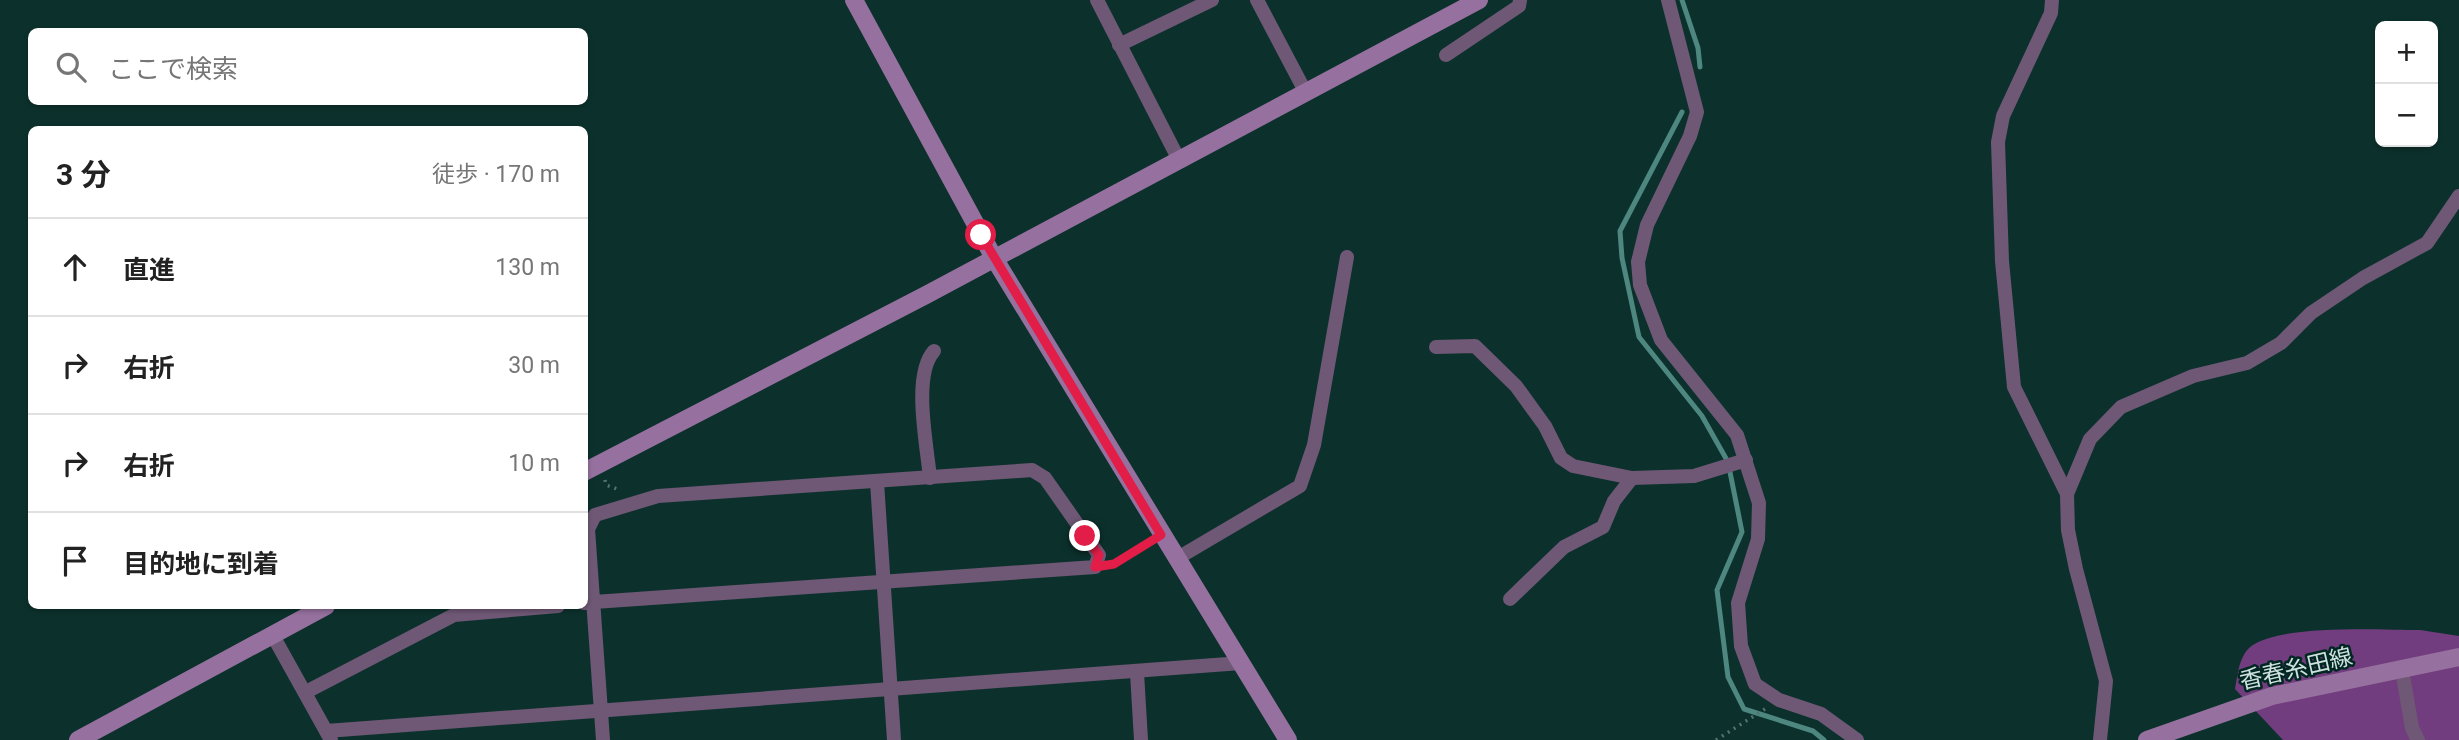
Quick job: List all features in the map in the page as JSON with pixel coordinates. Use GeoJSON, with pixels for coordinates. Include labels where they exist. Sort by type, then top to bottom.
{"type":"FeatureCollection","features":[{"type":"Feature","properties":{"kind":"street"},"geometry":{"type":"LineString","coordinates":[[855,0],[994,258],[1288,740]]}},
{"type":"Feature","properties":{"kind":"street"},"geometry":{"type":"LineString","coordinates":[[1097,0],[1178,158]]}},
{"type":"Feature","properties":{"kind":"street"},"geometry":{"type":"LineString","coordinates":[[1119,45],[1212,0]]}},
{"type":"Feature","properties":{"kind":"street"},"geometry":{"type":"LineString","coordinates":[[1257,0],[1306,93]]}},
{"type":"Feature","properties":{"kind":"street"},"geometry":{"type":"LineString","coordinates":[[588,470],[1479,0]]}},
{"type":"Feature","properties":{"kind":"street"},"geometry":{"type":"LineString","coordinates":[[1446,55],[1519,6],[1520,0]]}},
{"type":"Feature","properties":{"kind":"street"},"geometry":{"type":"LineString","coordinates":[[1668,0],[1697,112],[1690,135],[1647,225],[1638,262],[1640,285],[1661,340],[1737,435],[1759,503],[1758,539],[1738,603],[1741,646],[1755,684],[1779,700],[1821,714],[1857,740]]}},
{"type":"Feature","properties":{"kind":"street"},"geometry":{"type":"LineString","coordinates":[[2052,0],[2051,13],[2003,116],[1998,155],[2002,261],[2014,387],[2067,494]]}},
{"type":"Feature","properties":{"kind":"street"},"geometry":{"type":"LineString","coordinates":[[2100,740],[2106,681],[2068,530],[2067,494],[2090,439],[2121,407],[2193,376],[2247,363],[2281,343],[2311,313],[2363,278],[2427,243],[2459,196]]}},
{"type":"Feature","properties":{"kind":"street"},"geometry":{"type":"LineString","coordinates":[[1176,559],[1300,486],[1314,445],[1347,257]]}},
{"type":"Feature","properties":{"kind":"street"},"geometry":{"type":"LineString","coordinates":[[1436,347],[1475,346],[1516,386],[1545,426],[1561,458],[1573,466],[1632,478],[1694,476],[1745,460]]}},
{"type":"Feature","properties":{"kind":"street"},"geometry":{"type":"LineString","coordinates":[[930,478],[922,380],[926,360],[934,351]]}},
{"type":"Feature","properties":{"kind":"street"},"geometry":{"type":"LineString","coordinates":[[589,602],[884,584],[1095,567],[1099,555],[1045,478],[1032,470],[658,496],[595,515],[588,529],[589,602],[603,740]]}},
{"type":"Feature","properties":{"kind":"street"},"geometry":{"type":"LineString","coordinates":[[1510,598],[1564,547],[1603,527],[1614,501],[1632,478]]}},
{"type":"Feature","properties":{"kind":"street"},"geometry":{"type":"LineString","coordinates":[[877,482],[894,740]]}},
{"type":"Feature","properties":{"kind":"street"},"geometry":{"type":"LineString","coordinates":[[78,740],[320,609]]}},
{"type":"Feature","properties":{"kind":"street"},"geometry":{"type":"LineString","coordinates":[[306,692],[454,615],[523,609]]}},
{"type":"Feature","properties":{"kind":"street"},"geometry":{"type":"LineString","coordinates":[[272,634],[328,735],[601,710],[1137,673],[1241,663]]}},
{"type":"Feature","properties":{"kind":"street","name":"香春糸田線"},"geometry":{"type":"LineString","coordinates":[[2147,740],[2272,696],[2459,657]]}},
{"type":"Feature","properties":{"kind":"street"},"geometry":{"type":"LineString","coordinates":[[2402,670],[2412,729],[2418,740]]}},
{"type":"Feature","properties":{"kind":"street"},"geometry":{"type":"LineString","coordinates":[[1137,673],[1141,740]]}},
{"type":"Feature","properties":{"kind":"path"},"geometry":{"type":"LineString","coordinates":[[601,464],[606,485],[645,500]]}},
{"type":"Feature","properties":{"kind":"path"},"geometry":{"type":"LineString","coordinates":[[1095,567],[1114,564],[1161,535]]}},
{"type":"Feature","properties":{"kind":"path"},"geometry":{"type":"LineString","coordinates":[[1716,740],[1779,700]]}},
{"type":"Feature","properties":{"kind":"shaded area"},"geometry":{"type":"Polygon","coordinates":[[[2420,630],[2459,636],[2459,740],[2283,740],[2235,689],[2240,665],[2248,649],[2268,638],[2310,631],[2420,630]]]}},
{"type":"Feature","properties":{"kind":"waterway"},"geometry":{"type":"LineString","coordinates":[[1682,0],[1698,48],[1700,67]]}},
{"type":"Feature","properties":{"kind":"waterway"},"geometry":{"type":"LineString","coordinates":[[1682,112],[1620,231],[1622,258],[1639,337],[1702,416],[1728,462],[1742,532],[1717,590],[1728,677],[1744,709],[1813,731],[1824,740]]}},
{"type":"Feature","properties":{"kind":"route"},"geometry":{"type":"LineString","coordinates":[[981,235],[1161,535],[1114,564],[1095,567],[1099,555],[1085,536]]}}]}
